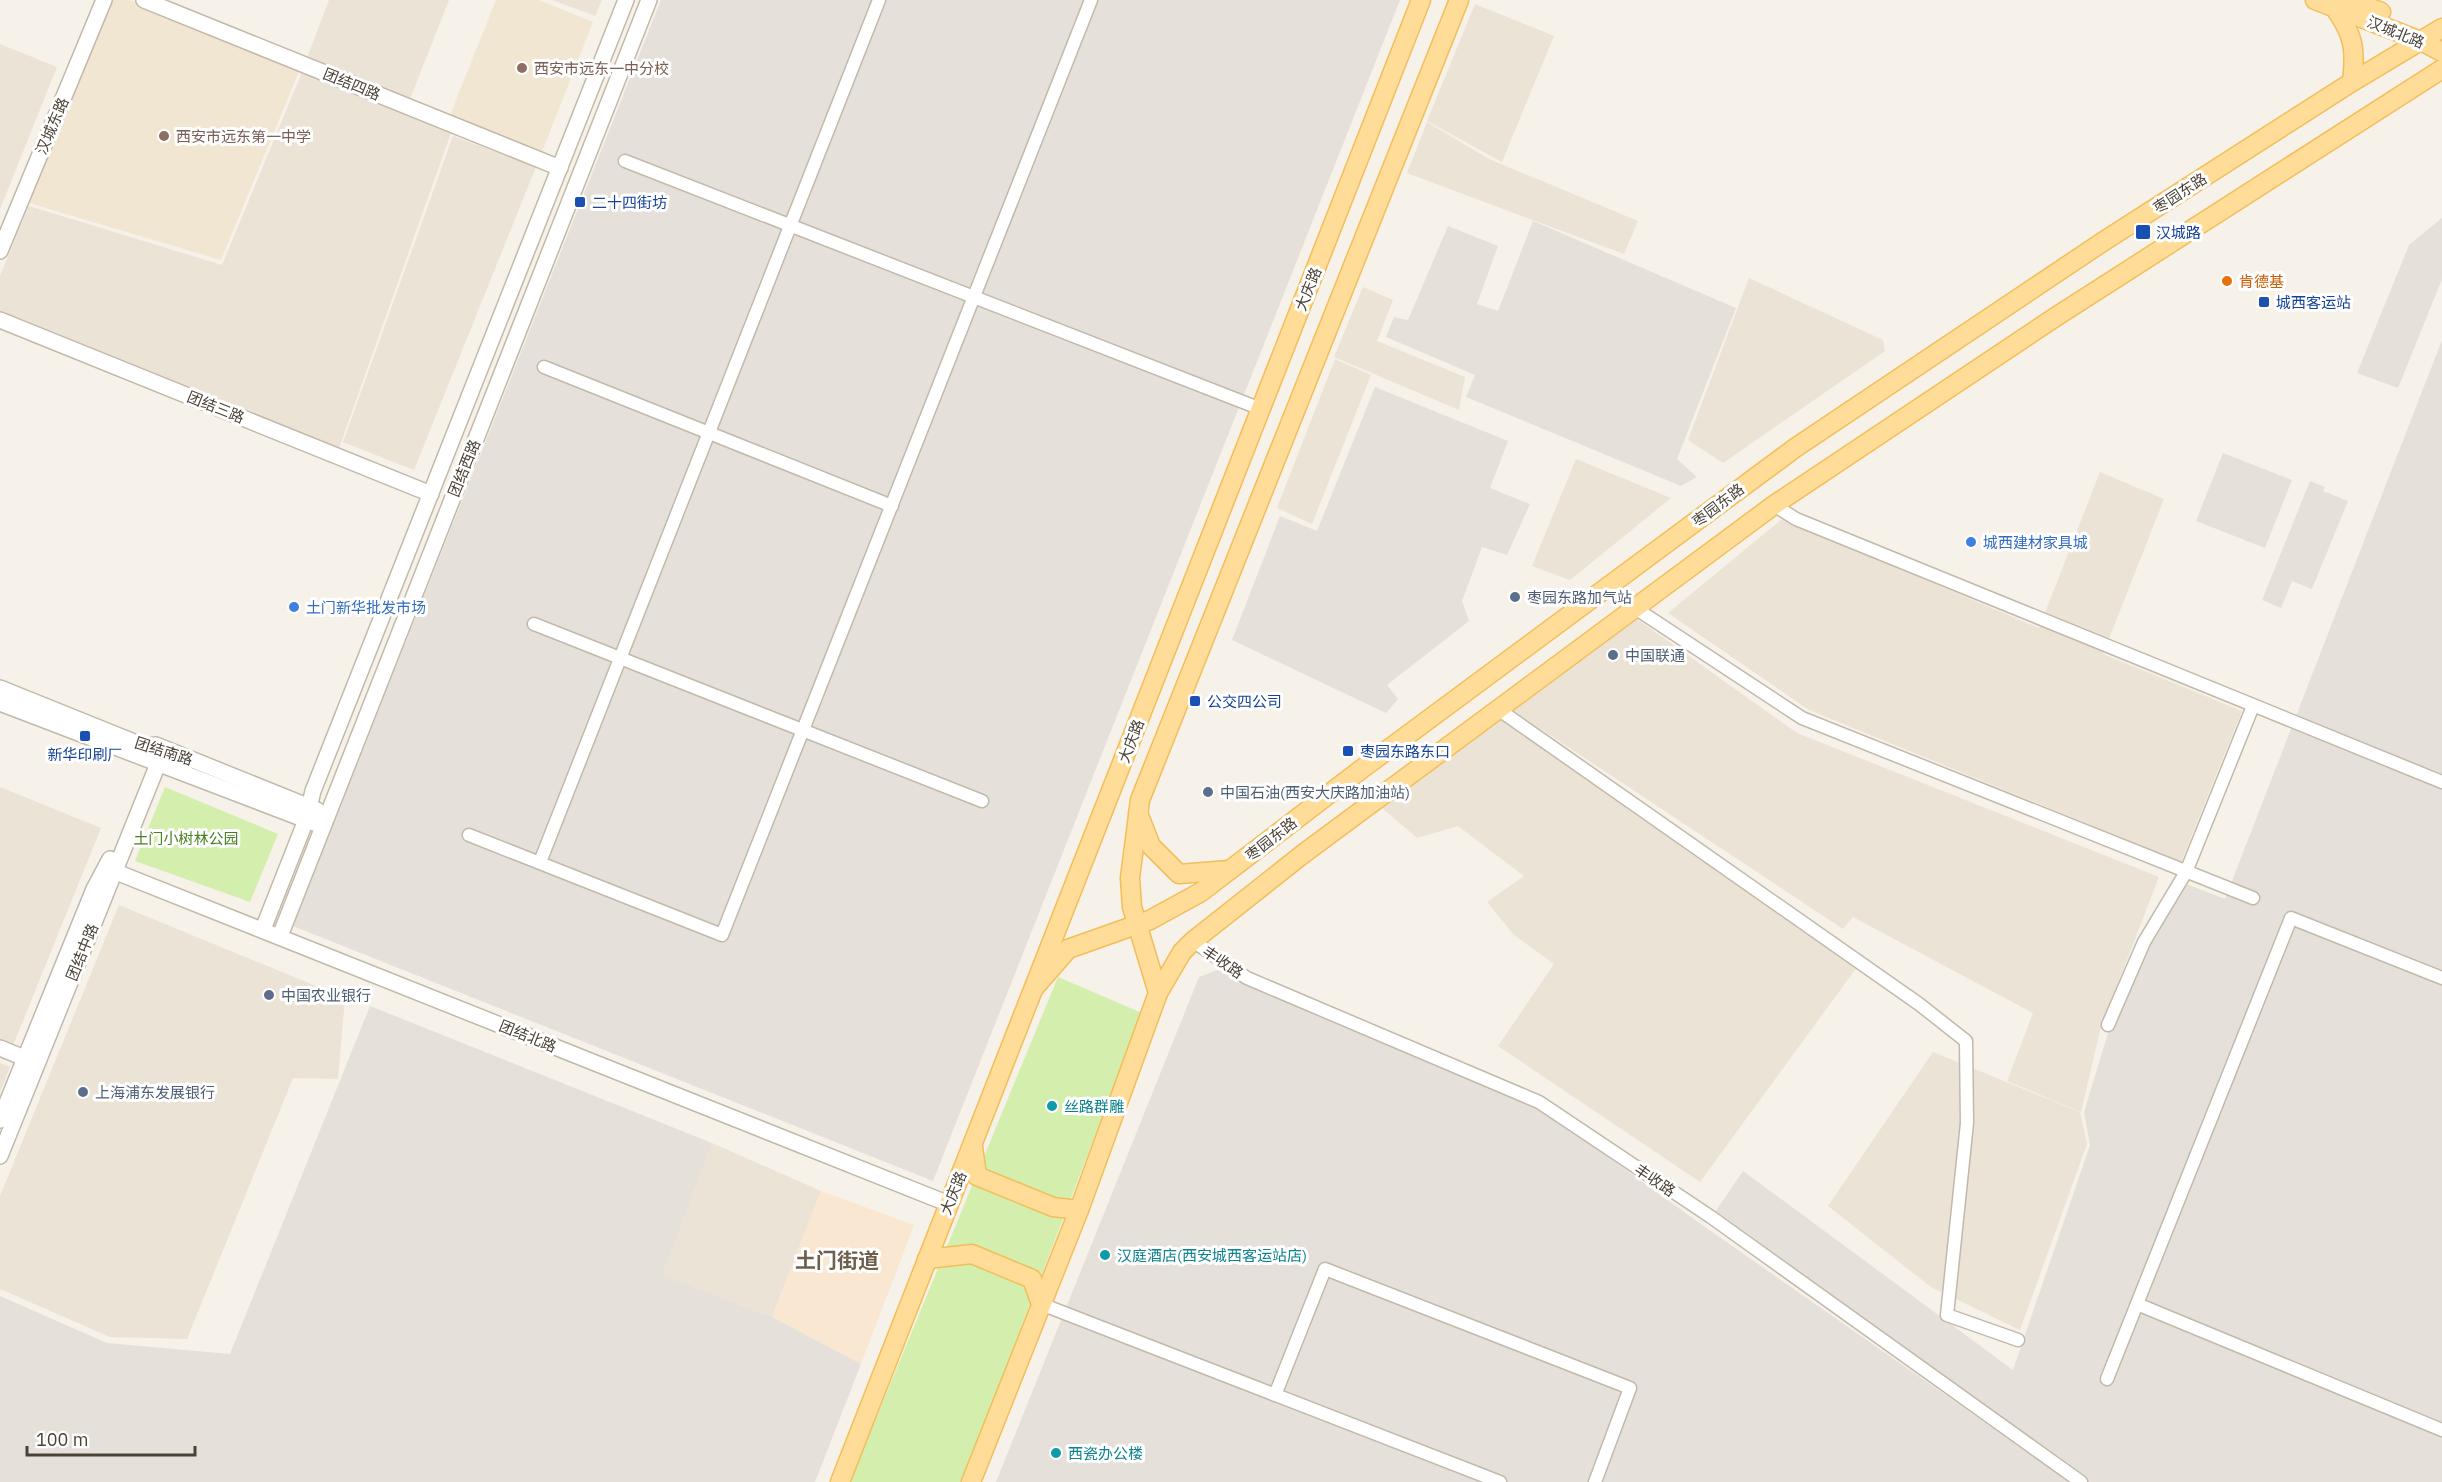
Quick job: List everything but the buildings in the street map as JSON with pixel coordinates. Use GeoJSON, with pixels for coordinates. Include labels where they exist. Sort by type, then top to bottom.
{"type":"FeatureCollection","features":[{"type":"Feature","properties":{"kind":"main road","name":"大庆路"},"geometry":{"type":"LineString","coordinates":[[840,1482],[1421,0]]}},
{"type":"Feature","properties":{"kind":"main road","name":"大庆路"},"geometry":{"type":"LineString","coordinates":[[1158,993],[1132,907],[1130,878],[1137,812],[1159,751],[1459,0]]}},
{"type":"Feature","properties":{"kind":"main road","name":"汉城北路"},"geometry":{"type":"LineString","coordinates":[[2315,0],[2342,4],[2435,34],[2442,52]]}},
{"type":"Feature","properties":{"kind":"main road"},"geometry":{"type":"LineString","coordinates":[[2342,4],[2355,54],[2352,82]]}},
{"type":"Feature","properties":{"kind":"main road","name":"枣园东路"},"geometry":{"type":"LineString","coordinates":[[1034,988],[1068,949],[1150,920],[1201,892],[1363,768],[1795,448],[2095,247],[2352,82],[2435,34]]}},
{"type":"Feature","properties":{"kind":"main road"},"geometry":{"type":"LineString","coordinates":[[971,1482],[1079,1210],[1158,993],[1182,952],[1193,941],[1294,861],[1774,505],[2057,316],[2442,69]]}},
{"type":"Feature","properties":{"kind":"main road"},"geometry":{"type":"LineString","coordinates":[[1131,741],[1159,751]]}},
{"type":"Feature","properties":{"kind":"main road"},"geometry":{"type":"LineString","coordinates":[[1137,812],[1151,846],[1179,874],[1231,870]]}},
{"type":"Feature","properties":{"kind":"main road"},"geometry":{"type":"LineString","coordinates":[[972,1145],[977,1176],[1053,1207],[1079,1210]]}},
{"type":"Feature","properties":{"kind":"main road"},"geometry":{"type":"LineString","coordinates":[[927,1259],[972,1254],[1032,1279],[1041,1304]]}},
{"type":"Feature","properties":{"kind":"street","name":"汉城东路"},"geometry":{"type":"LineString","coordinates":[[0,251],[104,0]]}},
{"type":"Feature","properties":{"kind":"street","name":"团结四路"},"geometry":{"type":"LineString","coordinates":[[144,0],[560,168]]}},
{"type":"Feature","properties":{"kind":"street","name":"团结西路"},"geometry":{"type":"LineString","coordinates":[[262,929],[626,0]]}},
{"type":"Feature","properties":{"kind":"street","name":"团结西路"},"geometry":{"type":"LineString","coordinates":[[280,936],[649,0]]}},
{"type":"Feature","properties":{"kind":"street"},"geometry":{"type":"LineString","coordinates":[[540,862],[879,0]]}},
{"type":"Feature","properties":{"kind":"street"},"geometry":{"type":"LineString","coordinates":[[469,835],[722,935],[1091,0]]}},
{"type":"Feature","properties":{"kind":"street"},"geometry":{"type":"LineString","coordinates":[[625,161],[1261,409]]}},
{"type":"Feature","properties":{"kind":"street","name":"团结三路"},"geometry":{"type":"LineString","coordinates":[[0,320],[431,494]]}},
{"type":"Feature","properties":{"kind":"street"},"geometry":{"type":"LineString","coordinates":[[544,367],[892,506]]}},
{"type":"Feature","properties":{"kind":"street"},"geometry":{"type":"LineString","coordinates":[[1774,505],[1796,519],[2442,782]]}},
{"type":"Feature","properties":{"kind":"street"},"geometry":{"type":"LineString","coordinates":[[1635,608],[1802,718],[2253,898]]}},
{"type":"Feature","properties":{"kind":"street"},"geometry":{"type":"LineString","coordinates":[[534,624],[982,801]]}},
{"type":"Feature","properties":{"kind":"street","name":"团结南路"},"geometry":{"type":"LineString","coordinates":[[0,688],[144,746],[157,754],[326,820]]}},
{"type":"Feature","properties":{"kind":"street","name":"团结南路"},"geometry":{"type":"LineString","coordinates":[[0,703],[139,758],[157,754]]}},
{"type":"Feature","properties":{"kind":"street"},"geometry":{"type":"LineString","coordinates":[[2108,1025],[2145,942],[2186,872],[2253,706]]}},
{"type":"Feature","properties":{"kind":"street"},"geometry":{"type":"LineString","coordinates":[[1498,710],[1919,1004],[1966,1041],[1967,1123],[1947,1315],[2018,1340]]}},
{"type":"Feature","properties":{"kind":"street","name":"团结中路"},"geometry":{"type":"LineString","coordinates":[[0,1156],[31,1061],[157,754]]}},
{"type":"Feature","properties":{"kind":"street","name":"团结北路"},"geometry":{"type":"LineString","coordinates":[[111,870],[949,1204]]}},
{"type":"Feature","properties":{"kind":"street"},"geometry":{"type":"LineString","coordinates":[[2107,1379],[2291,918],[2442,978]]}},
{"type":"Feature","properties":{"kind":"street","name":"丰收路"},"geometry":{"type":"LineString","coordinates":[[1193,941],[1247,978],[1539,1102],[1711,1218],[2081,1482]]}},
{"type":"Feature","properties":{"kind":"street"},"geometry":{"type":"LineString","coordinates":[[0,1048],[31,1061]]}},
{"type":"Feature","properties":{"kind":"street","name":"团结中路"},"geometry":{"type":"LineString","coordinates":[[0,1120],[31,1061]]}},
{"type":"Feature","properties":{"kind":"street"},"geometry":{"type":"LineString","coordinates":[[1275,1395],[1325,1269],[1629,1388],[1595,1482]]}},
{"type":"Feature","properties":{"kind":"street"},"geometry":{"type":"LineString","coordinates":[[1041,1304],[1500,1482]]}},
{"type":"Feature","properties":{"kind":"street"},"geometry":{"type":"LineString","coordinates":[[2137,1304],[2442,1430]]}},
{"type":"Feature","properties":{"kind":"shaded area","name":"西安市远东第一中学"},"geometry":{"type":"Polygon","coordinates":[[[112,0],[130,0],[300,69],[221,260],[29,203],[112,0]]]}},
{"type":"Feature","properties":{"kind":"shaded area"},"geometry":{"type":"Polygon","coordinates":[[[329,0],[449,0],[410,99],[307,58],[329,0]]]}},
{"type":"Feature","properties":{"kind":"shaded area","name":"西安市远东一中分校"},"geometry":{"type":"Polygon","coordinates":[[[496,0],[539,0],[593,22],[542,152],[450,115],[496,0]]]}},
{"type":"Feature","properties":{"kind":"shaded area"},"geometry":{"type":"Polygon","coordinates":[[[552,0],[602,0],[595,16],[552,0]]]}},
{"type":"Feature","properties":{"kind":"shaded area"},"geometry":{"type":"Polygon","coordinates":[[[661,0],[1400,0],[933,1181],[293,926],[661,0]]]}},
{"type":"Feature","properties":{"kind":"shaded area"},"geometry":{"type":"Polygon","coordinates":[[[1475,4],[1554,36],[1502,162],[1427,121],[1475,4]]]}},
{"type":"Feature","properties":{"kind":"shaded area"},"geometry":{"type":"Polygon","coordinates":[[[0,44],[57,67],[0,209],[0,44]]]}},
{"type":"Feature","properties":{"kind":"shaded area"},"geometry":{"type":"Polygon","coordinates":[[[303,70],[451,133],[338,451],[0,316],[0,276],[29,206],[222,265],[303,70]]]}},
{"type":"Feature","properties":{"kind":"shaded area"},"geometry":{"type":"Polygon","coordinates":[[[1427,122],[1489,159],[1638,221],[1624,254],[1407,173],[1427,122]]]}},
{"type":"Feature","properties":{"kind":"shaded area"},"geometry":{"type":"Polygon","coordinates":[[[453,136],[536,167],[414,470],[343,442],[453,136]]]}},
{"type":"Feature","properties":{"kind":"shaded area"},"geometry":{"type":"Polygon","coordinates":[[[2442,218],[2442,279],[2398,388],[2357,373],[2409,245],[2442,218]]]}},
{"type":"Feature","properties":{"kind":"shaded area"},"geometry":{"type":"Polygon","coordinates":[[[1533,221],[1736,308],[1677,459],[1697,477],[1681,486],[1466,397],[1475,375],[1386,337],[1394,317],[1408,320],[1448,226],[1498,246],[1477,304],[1498,311],[1533,221]]]}},
{"type":"Feature","properties":{"kind":"shaded area"},"geometry":{"type":"Polygon","coordinates":[[[1749,278],[1883,340],[1885,351],[1723,463],[1688,440],[1749,278]]]}},
{"type":"Feature","properties":{"kind":"shaded area"},"geometry":{"type":"Polygon","coordinates":[[[1363,287],[1393,300],[1377,341],[1465,377],[1459,410],[1334,357],[1363,287]]]}},
{"type":"Feature","properties":{"kind":"shaded area"},"geometry":{"type":"Polygon","coordinates":[[[2442,340],[2442,1482],[2088,1482],[1711,1218],[1743,1171],[2013,1370],[2090,1145],[2084,1112],[2109,1030],[2181,882],[2225,899],[2442,340]]]}},
{"type":"Feature","properties":{"kind":"shaded area"},"geometry":{"type":"Polygon","coordinates":[[[1335,359],[1371,375],[1312,524],[1277,508],[1335,359]]]}},
{"type":"Feature","properties":{"kind":"shaded area"},"geometry":{"type":"Polygon","coordinates":[[[1375,387],[1508,441],[1490,488],[1530,504],[1507,555],[1482,547],[1462,601],[1469,621],[1387,685],[1398,699],[1386,713],[1232,640],[1280,516],[1317,531],[1375,387]]]}},
{"type":"Feature","properties":{"kind":"shaded area"},"geometry":{"type":"Polygon","coordinates":[[[2223,453],[2292,480],[2265,548],[2196,521],[2223,453]]]}},
{"type":"Feature","properties":{"kind":"shaded area"},"geometry":{"type":"Polygon","coordinates":[[[1576,459],[1671,498],[1570,580],[1532,566],[1576,459]]]}},
{"type":"Feature","properties":{"kind":"shaded area"},"geometry":{"type":"Polygon","coordinates":[[[2100,472],[2164,499],[2103,654],[2242,711],[2181,862],[1809,710],[1668,613],[1782,519],[2039,628],[2100,472]]]}},
{"type":"Feature","properties":{"kind":"shaded area"},"geometry":{"type":"Polygon","coordinates":[[[2310,481],[2325,487],[2323,491],[2348,501],[2312,589],[2292,581],[2281,608],[2262,600],[2310,481]]]}},
{"type":"Feature","properties":{"kind":"shaded area"},"geometry":{"type":"Polygon","coordinates":[[[1637,619],[1797,733],[2159,877],[2101,1027],[2081,1112],[2007,1081],[2033,1013],[1853,917],[1843,929],[1512,710],[1637,619]]]}},
{"type":"Feature","properties":{"kind":"shaded area"},"geometry":{"type":"Polygon","coordinates":[[[1501,715],[1860,963],[1700,1182],[1498,1046],[1554,964],[1514,935],[1487,902],[1524,876],[1458,826],[1417,838],[1382,808],[1501,715]]]}},
{"type":"Feature","properties":{"kind":"shaded area"},"geometry":{"type":"Polygon","coordinates":[[[0,787],[101,828],[12,1048],[0,1043],[0,787]]]}},
{"type":"Feature","properties":{"kind":"shaded area"},"geometry":{"type":"Polygon","coordinates":[[[119,905],[345,998],[338,1079],[293,1078],[187,1339],[110,1337],[0,1289],[0,1196],[119,905]]]}},
{"type":"Feature","properties":{"kind":"shaded area"},"geometry":{"type":"Polygon","coordinates":[[[1217,970],[1540,1108],[1698,1222],[2070,1482],[996,1482],[1199,977],[1217,970]]]}},
{"type":"Feature","properties":{"kind":"shaded area"},"geometry":{"type":"Polygon","coordinates":[[[370,1006],[712,1143],[662,1275],[772,1317],[861,1364],[815,1482],[0,1482],[0,1296],[107,1343],[230,1354],[370,1006]]]}},
{"type":"Feature","properties":{"kind":"shaded area"},"geometry":{"type":"Polygon","coordinates":[[[1933,1052],[2080,1112],[2087,1144],[2020,1330],[1931,1287],[1828,1206],[1933,1052]]]}},
{"type":"Feature","properties":{"kind":"shaded area"},"geometry":{"type":"Polygon","coordinates":[[[0,1063],[10,1067],[0,1092],[0,1063]]]}},
{"type":"Feature","properties":{"kind":"shaded area"},"geometry":{"type":"Polygon","coordinates":[[[712,1143],[821,1191],[772,1317],[661,1275],[712,1143]]]}},
{"type":"Feature","properties":{"kind":"shaded area"},"geometry":{"type":"Polygon","coordinates":[[[821,1191],[914,1225],[861,1364],[772,1317],[821,1191]]]}},
{"type":"Feature","properties":{"kind":"green space","name":"土门小树林公园"},"geometry":{"type":"Polygon","coordinates":[[[165,787],[278,834],[250,902],[135,861],[165,787]]]}},
{"type":"Feature","properties":{"kind":"green space"},"geometry":{"type":"Polygon","coordinates":[[[1058,977],[1142,1013],[962,1482],[850,1482],[1058,977]]]}},
{"type":"Feature","properties":{"kind":"place","name":"西安市远东一中分校"},"geometry":{"type":"Point","coordinates":[522,68]}},
{"type":"Feature","properties":{"kind":"place","name":"西安市远东第一中学"},"geometry":{"type":"Point","coordinates":[164,136]}},
{"type":"Feature","properties":{"kind":"place","name":"二十四街坊"},"geometry":{"type":"Point","coordinates":[580,202]}},
{"type":"Feature","properties":{"kind":"place","name":"汉城路"},"geometry":{"type":"Point","coordinates":[2143,232]}},
{"type":"Feature","properties":{"kind":"place","name":"肯德基"},"geometry":{"type":"Point","coordinates":[2227,281]}},
{"type":"Feature","properties":{"kind":"place","name":"城西客运站"},"geometry":{"type":"Point","coordinates":[2264,302]}},
{"type":"Feature","properties":{"kind":"place","name":"城西建材家具城"},"geometry":{"type":"Point","coordinates":[1971,542]}},
{"type":"Feature","properties":{"kind":"place","name":"枣园东路加气站"},"geometry":{"type":"Point","coordinates":[1515,597]}},
{"type":"Feature","properties":{"kind":"place","name":"土门新华批发市场"},"geometry":{"type":"Point","coordinates":[294,607]}},
{"type":"Feature","properties":{"kind":"place","name":"中国联通"},"geometry":{"type":"Point","coordinates":[1613,655]}},
{"type":"Feature","properties":{"kind":"place","name":"公交四公司"},"geometry":{"type":"Point","coordinates":[1195,701]}},
{"type":"Feature","properties":{"kind":"place","name":"新华印刷厂"},"geometry":{"type":"Point","coordinates":[85,736]}},
{"type":"Feature","properties":{"kind":"place","name":"枣园东路东口"},"geometry":{"type":"Point","coordinates":[1348,751]}},
{"type":"Feature","properties":{"kind":"place","name":"中国石油(西安大庆路加油站)"},"geometry":{"type":"Point","coordinates":[1208,792]}},
{"type":"Feature","properties":{"kind":"place","name":"中国农业银行"},"geometry":{"type":"Point","coordinates":[269,995]}},
{"type":"Feature","properties":{"kind":"place","name":"上海浦东发展银行"},"geometry":{"type":"Point","coordinates":[83,1092]}},
{"type":"Feature","properties":{"kind":"place","name":"丝路群雕"},"geometry":{"type":"Point","coordinates":[1052,1106]}},
{"type":"Feature","properties":{"kind":"place","name":"汉庭酒店(西安城西客运站店)"},"geometry":{"type":"Point","coordinates":[1105,1255]}},
{"type":"Feature","properties":{"kind":"place","name":"西瓷办公楼"},"geometry":{"type":"Point","coordinates":[1056,1453]}},
{"type":"Feature","properties":{"kind":"district","name":"土门街道"},"geometry":{"type":"Point","coordinates":[837,1260]}}]}
